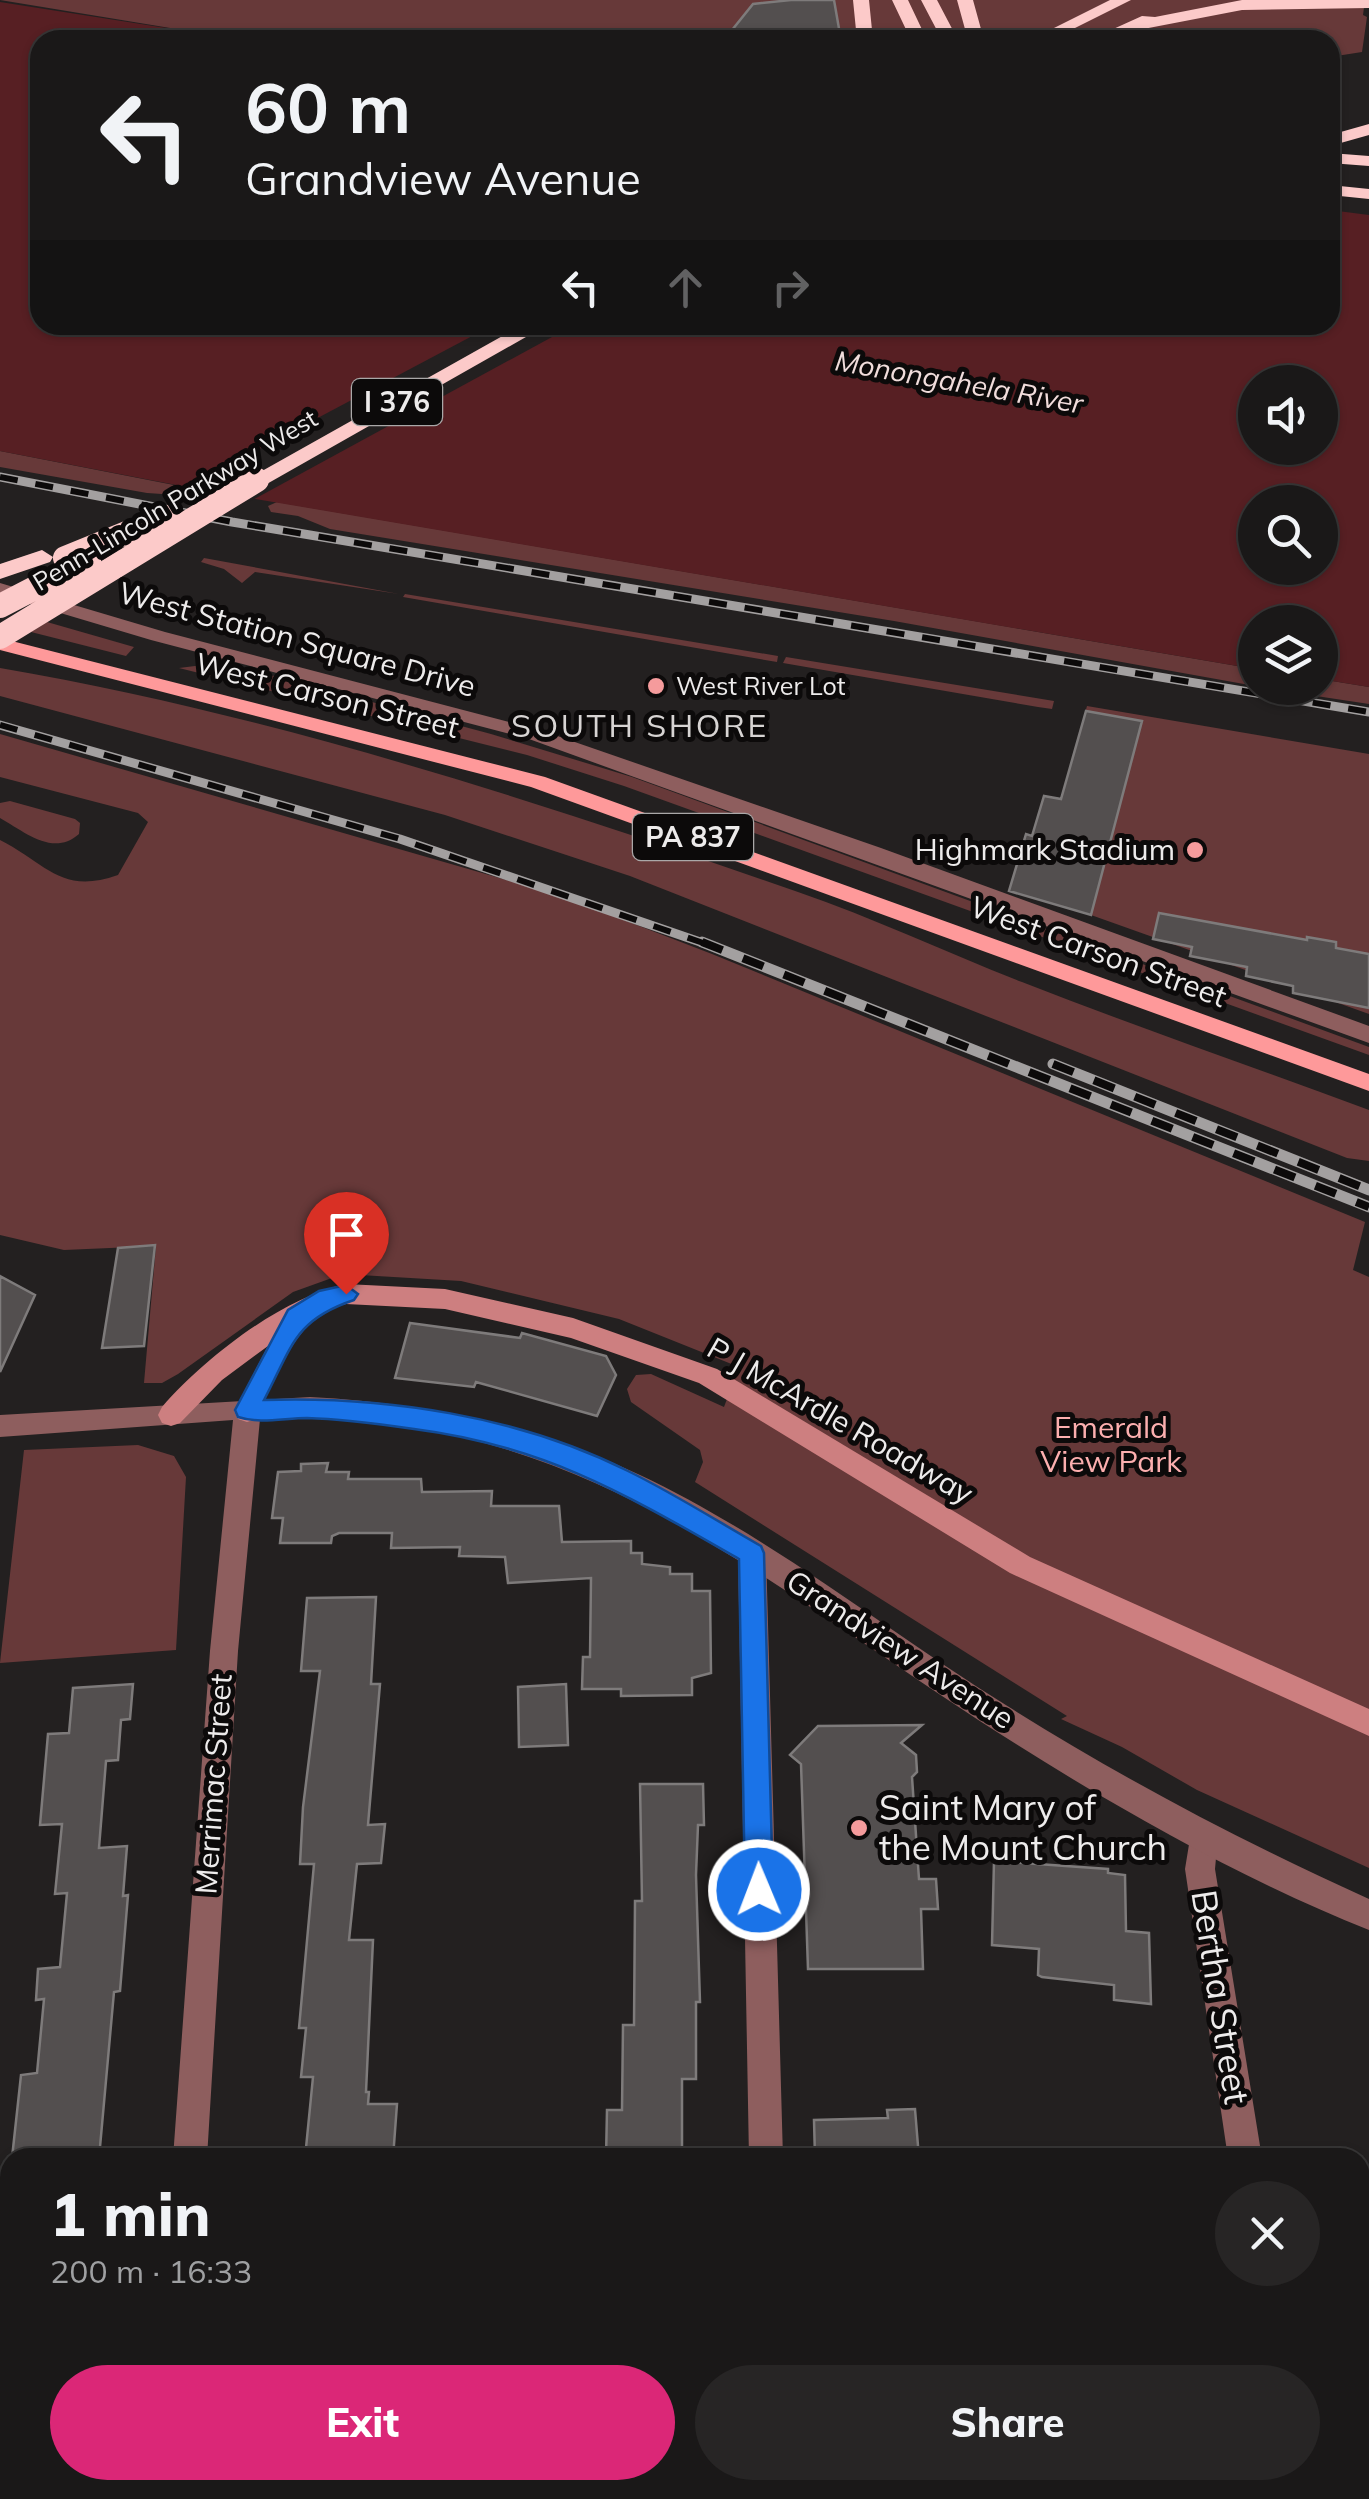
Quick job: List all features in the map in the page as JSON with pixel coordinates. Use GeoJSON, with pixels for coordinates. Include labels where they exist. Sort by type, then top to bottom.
{"type":"FeatureCollection","features":[{"type":"Feature","properties":{"kind":"highway"},"geometry":{"type":"LineString","coordinates":[[900,0],[914,30]]}},
{"type":"Feature","properties":{"kind":"highway"},"geometry":{"type":"LineString","coordinates":[[929,0],[945,30]]}},
{"type":"Feature","properties":{"kind":"highway"},"geometry":{"type":"LineString","coordinates":[[1059,30],[1122,0]]}},
{"type":"Feature","properties":{"kind":"highway"},"geometry":{"type":"LineString","coordinates":[[1122,30],[1197,0]]}},
{"type":"Feature","properties":{"kind":"highway"},"geometry":{"type":"LineString","coordinates":[[966,1],[973,30]]}},
{"type":"Feature","properties":{"kind":"highway"},"geometry":{"type":"LineString","coordinates":[[860,3],[864,30]]}},
{"type":"Feature","properties":{"kind":"highway"},"geometry":{"type":"LineString","coordinates":[[1130,27],[1242,5],[1369,3]]}},
{"type":"Feature","properties":{"kind":"highway"},"geometry":{"type":"LineString","coordinates":[[1340,138],[1369,129]]}},
{"type":"Feature","properties":{"kind":"highway"},"geometry":{"type":"LineString","coordinates":[[1340,157],[1369,158]]}},
{"type":"Feature","properties":{"kind":"highway"},"geometry":{"type":"LineString","coordinates":[[1340,175],[1369,177]]}},
{"type":"Feature","properties":{"kind":"highway"},"geometry":{"type":"LineString","coordinates":[[1340,191],[1369,194]]}},
{"type":"Feature","properties":{"kind":"highway","name":"Penn-Lincoln Parkway West"},"geometry":{"type":"LineString","coordinates":[[0,640],[259,476],[510,335]]}},
{"type":"Feature","properties":{"kind":"highway","name":"Penn-Lincoln Parkway West"},"geometry":{"type":"LineString","coordinates":[[0,606],[259,476],[519,335]]}},
{"type":"Feature","properties":{"kind":"highway"},"geometry":{"type":"LineString","coordinates":[[0,572],[259,476]]}},
{"type":"Feature","properties":{"kind":"highway"},"geometry":{"type":"LineString","coordinates":[[0,587],[259,476]]}},
{"type":"Feature","properties":{"kind":"main road","name":"West Carson Street"},"geometry":{"type":"LineString","coordinates":[[0,640],[538,782],[1369,1083]]}},
{"type":"Feature","properties":{"kind":"main road","name":"P J McArdle Roadway"},"geometry":{"type":"LineString","coordinates":[[171,1415],[193,1388],[264,1334],[327,1298],[346,1294],[445,1298],[573,1328],[708,1376],[1020,1565],[1369,1723]]}},
{"type":"Feature","properties":{"kind":"main road"},"geometry":{"type":"LineString","coordinates":[[247,1410],[296,1317]]}},
{"type":"Feature","properties":{"kind":"street","name":"West Station Square Drive"},"geometry":{"type":"LineString","coordinates":[[0,587],[158,636],[536,735],[873,853],[1369,1035]]}},
{"type":"Feature","properties":{"kind":"street","name":"Grandview Avenue"},"geometry":{"type":"LineString","coordinates":[[0,1426],[309,1408],[474,1429],[549,1449],[618,1477],[752,1553],[952,1686],[1203,1836],[1369,1915]]}},
{"type":"Feature","properties":{"kind":"street","name":"Merrimac Street"},"geometry":{"type":"LineString","coordinates":[[191,2148],[224,1651],[247,1410]]}},
{"type":"Feature","properties":{"kind":"street"},"geometry":{"type":"LineString","coordinates":[[752,1553],[766,2148]]}},
{"type":"Feature","properties":{"kind":"street","name":"Bertha Street"},"geometry":{"type":"LineString","coordinates":[[1203,1836],[1200,1868],[1243,2148]]}},
{"type":"Feature","properties":{"kind":"green space"},"geometry":{"type":"Polygon","coordinates":[[[0,0],[1365,0],[1363,15],[1367,17],[1362,52],[1340,55],[1340,30],[182,30],[0,0]]]}},
{"type":"Feature","properties":{"kind":"green space"},"geometry":{"type":"Polygon","coordinates":[[[0,451],[174,485],[162,494],[147,493],[0,467],[0,451]]]}},
{"type":"Feature","properties":{"kind":"green space"},"geometry":{"type":"Polygon","coordinates":[[[277,502],[1238,666],[1238,683],[894,621],[330,529],[298,516],[271,512],[268,506],[277,502]]]}},
{"type":"Feature","properties":{"kind":"green space"},"geometry":{"type":"Polygon","coordinates":[[[204,558],[399,594],[255,572],[242,583],[224,569],[201,562],[204,558]]]}},
{"type":"Feature","properties":{"kind":"green space"},"geometry":{"type":"Polygon","coordinates":[[[405,594],[778,656],[777,662],[403,597],[405,594]]]}},
{"type":"Feature","properties":{"kind":"green space"},"geometry":{"type":"Polygon","coordinates":[[[47,622],[134,647],[126,656],[31,632],[47,622]]]}},
{"type":"Feature","properties":{"kind":"green space"},"geometry":{"type":"Polygon","coordinates":[[[786,657],[1054,701],[1052,709],[1038,707],[783,663],[786,657]]]}},
{"type":"Feature","properties":{"kind":"green space"},"geometry":{"type":"Polygon","coordinates":[[[195,666],[275,676],[632,777],[1369,1047],[1369,1055],[624,786],[527,755],[179,668],[195,666]]]}},
{"type":"Feature","properties":{"kind":"green space"},"geometry":{"type":"Polygon","coordinates":[[[0,668],[203,710],[404,764],[602,825],[826,902],[1065,999],[1369,1110],[1369,1161],[1347,1158],[630,876],[445,815],[0,696],[0,668]]]}},
{"type":"Feature","properties":{"kind":"green space"},"geometry":{"type":"Polygon","coordinates":[[[1338,682],[1369,687],[1369,704],[1338,699],[1338,682]]]}},
{"type":"Feature","properties":{"kind":"green space","name":"Highmark Stadium"},"geometry":{"type":"Polygon","coordinates":[[[1087,706],[1369,754],[1369,1014],[1091,915],[1009,891],[1026,834],[1032,835],[1044,796],[1061,799],[1087,706]]]}},
{"type":"Feature","properties":{"kind":"green space","name":"Emerald View Park"},"geometry":{"type":"Polygon","coordinates":[[[0,734],[559,895],[1365,1222],[1353,1270],[1369,1277],[1369,1868],[1197,1790],[1122,1747],[1061,1719],[1067,1716],[695,1482],[703,1462],[700,1450],[631,1402],[627,1389],[636,1375],[651,1374],[724,1407],[739,1367],[619,1319],[461,1281],[343,1274],[293,1292],[162,1383],[144,1383],[156,1246],[64,1250],[0,1235],[0,840],[55,874],[82,881],[98,880],[118,875],[148,822],[138,813],[0,777],[0,734]]]}},
{"type":"Feature","properties":{"kind":"green space"},"geometry":{"type":"Polygon","coordinates":[[[10,801],[75,819],[80,823],[79,834],[59,843],[39,840],[0,818],[0,803],[10,801]]]}},
{"type":"Feature","properties":{"kind":"green space"},"geometry":{"type":"Polygon","coordinates":[[[138,1445],[174,1456],[186,1477],[176,1650],[0,1663],[24,1450],[138,1445]]]}},
{"type":"Feature","properties":{"kind":"water","name":"Monongahela River"},"geometry":{"type":"Polygon","coordinates":[[[0,2],[179,30],[30,30],[30,335],[1340,335],[1340,211],[1369,215],[1369,687],[1338,682],[1338,605],[1238,605],[1238,666],[197,489],[0,451],[0,2]]]}},
{"type":"Feature","properties":{"kind":"pier"},"geometry":{"type":"Polygon","coordinates":[[[474,335],[556,335],[249,502],[180,491],[474,335]]]}},
{"type":"Feature","properties":{"kind":"building"},"geometry":{"type":"Polygon","coordinates":[[[834,0],[839,30],[732,30],[753,4],[834,0]]]}},
{"type":"Feature","properties":{"kind":"building"},"geometry":{"type":"Polygon","coordinates":[[[1086,711],[1142,721],[1091,915],[1009,891],[1026,834],[1032,836],[1044,796],[1061,799],[1086,711]]]}},
{"type":"Feature","properties":{"kind":"building"},"geometry":{"type":"Polygon","coordinates":[[[1159,913],[1336,942],[1336,948],[1369,954],[1369,1008],[1293,993],[1293,986],[1246,976],[1247,967],[1190,956],[1192,947],[1153,939],[1159,913]]]}},
{"type":"Feature","properties":{"kind":"building"},"geometry":{"type":"Polygon","coordinates":[[[155,1245],[144,1346],[102,1348],[118,1248],[155,1245]]]}},
{"type":"Feature","properties":{"kind":"building"},"geometry":{"type":"Polygon","coordinates":[[[0,1276],[35,1295],[0,1372],[0,1276]]]}},
{"type":"Feature","properties":{"kind":"building"},"geometry":{"type":"Polygon","coordinates":[[[410,1323],[520,1338],[522,1333],[606,1356],[616,1375],[597,1416],[476,1382],[474,1387],[395,1378],[410,1323]]]}},
{"type":"Feature","properties":{"kind":"building"},"geometry":{"type":"Polygon","coordinates":[[[328,1463],[326,1472],[349,1472],[348,1479],[421,1479],[422,1492],[492,1491],[491,1506],[559,1506],[562,1542],[631,1541],[631,1553],[642,1553],[642,1564],[670,1567],[670,1574],[692,1574],[692,1591],[710,1591],[711,1673],[692,1678],[692,1695],[621,1696],[621,1689],[582,1689],[583,1657],[590,1657],[591,1578],[508,1583],[505,1557],[459,1556],[460,1547],[391,1548],[392,1533],[339,1533],[332,1536],[331,1543],[280,1543],[283,1518],[272,1518],[278,1472],[301,1471],[301,1464],[328,1463]]]}},
{"type":"Feature","properties":{"kind":"building"},"geometry":{"type":"Polygon","coordinates":[[[376,1597],[371,1684],[380,1684],[368,1825],[385,1824],[381,1863],[357,1864],[349,1940],[373,1940],[366,2092],[368,2104],[397,2104],[394,2148],[306,2148],[313,2077],[301,2077],[306,2028],[299,2028],[314,1864],[300,1864],[320,1671],[301,1671],[307,1598],[376,1597]]]}},
{"type":"Feature","properties":{"kind":"building"},"geometry":{"type":"Polygon","coordinates":[[[133,1684],[130,1719],[121,1720],[118,1760],[106,1761],[99,1848],[127,1846],[123,1896],[128,1895],[120,1991],[114,1992],[100,2148],[13,2148],[21,2075],[37,2073],[44,1999],[36,2000],[38,1969],[60,1967],[67,1893],[55,1894],[62,1824],[40,1825],[48,1734],[69,1733],[73,1688],[133,1684]]]}},
{"type":"Feature","properties":{"kind":"building"},"geometry":{"type":"Polygon","coordinates":[[[566,1684],[568,1745],[519,1747],[518,1687],[566,1684]]]}},
{"type":"Feature","properties":{"kind":"building","name":"Saint Mary of the Mount Church"},"geometry":{"type":"Polygon","coordinates":[[[922,1725],[901,1743],[916,1755],[917,1772],[912,1777],[919,1879],[936,1879],[938,1909],[921,1909],[923,1969],[808,1969],[801,1764],[790,1755],[818,1726],[922,1725]]]}},
{"type":"Feature","properties":{"kind":"building"},"geometry":{"type":"Polygon","coordinates":[[[640,1784],[703,1784],[704,1825],[698,1825],[696,1875],[700,2002],[696,2002],[696,2079],[682,2079],[682,2148],[606,2148],[607,2110],[622,2110],[623,2025],[634,2025],[635,1901],[642,1901],[640,1784]]]}},
{"type":"Feature","properties":{"kind":"building"},"geometry":{"type":"Polygon","coordinates":[[[994,1861],[1108,1869],[1108,1873],[1125,1875],[1126,1931],[1149,1933],[1151,2004],[1114,2000],[1114,1985],[1042,1977],[1038,1975],[1039,1949],[992,1945],[994,1861]]]}},
{"type":"Feature","properties":{"kind":"building"},"geometry":{"type":"Polygon","coordinates":[[[915,2109],[918,2148],[815,2148],[814,2120],[888,2118],[887,2110],[915,2109]]]}},
{"type":"Feature","properties":{"kind":"railway"},"geometry":{"type":"LineString","coordinates":[[0,477],[232,522],[1369,712]]}},
{"type":"Feature","properties":{"kind":"railway"},"geometry":{"type":"LineString","coordinates":[[0,725],[400,839],[709,945]]}},
{"type":"Feature","properties":{"kind":"railway"},"geometry":{"type":"LineString","coordinates":[[702,942],[1369,1207]]}},
{"type":"Feature","properties":{"kind":"railway"},"geometry":{"type":"LineString","coordinates":[[1053,1064],[1369,1190]]}},
{"type":"Feature","properties":{"kind":"place","name":"West River Lot"},"geometry":{"type":"Point","coordinates":[656,686]}},
{"type":"Feature","properties":{"kind":"place","name":"Highmark Stadium"},"geometry":{"type":"Point","coordinates":[1195,850]}},
{"type":"Feature","properties":{"kind":"place","name":"Saint Mary of the Mount Church"},"geometry":{"type":"Point","coordinates":[859,1828]}},
{"type":"Feature","properties":{"kind":"district","name":"SOUTH SHORE"},"geometry":{"type":"Point","coordinates":[640,726]}},
{"type":"Feature","properties":{"kind":"route"},"geometry":{"type":"LineString","coordinates":[[346,1294],[311,1305],[296,1317],[247,1410],[309,1408],[415,1419],[474,1429],[549,1449],[618,1477],[752,1553],[759,1890]]}}]}
